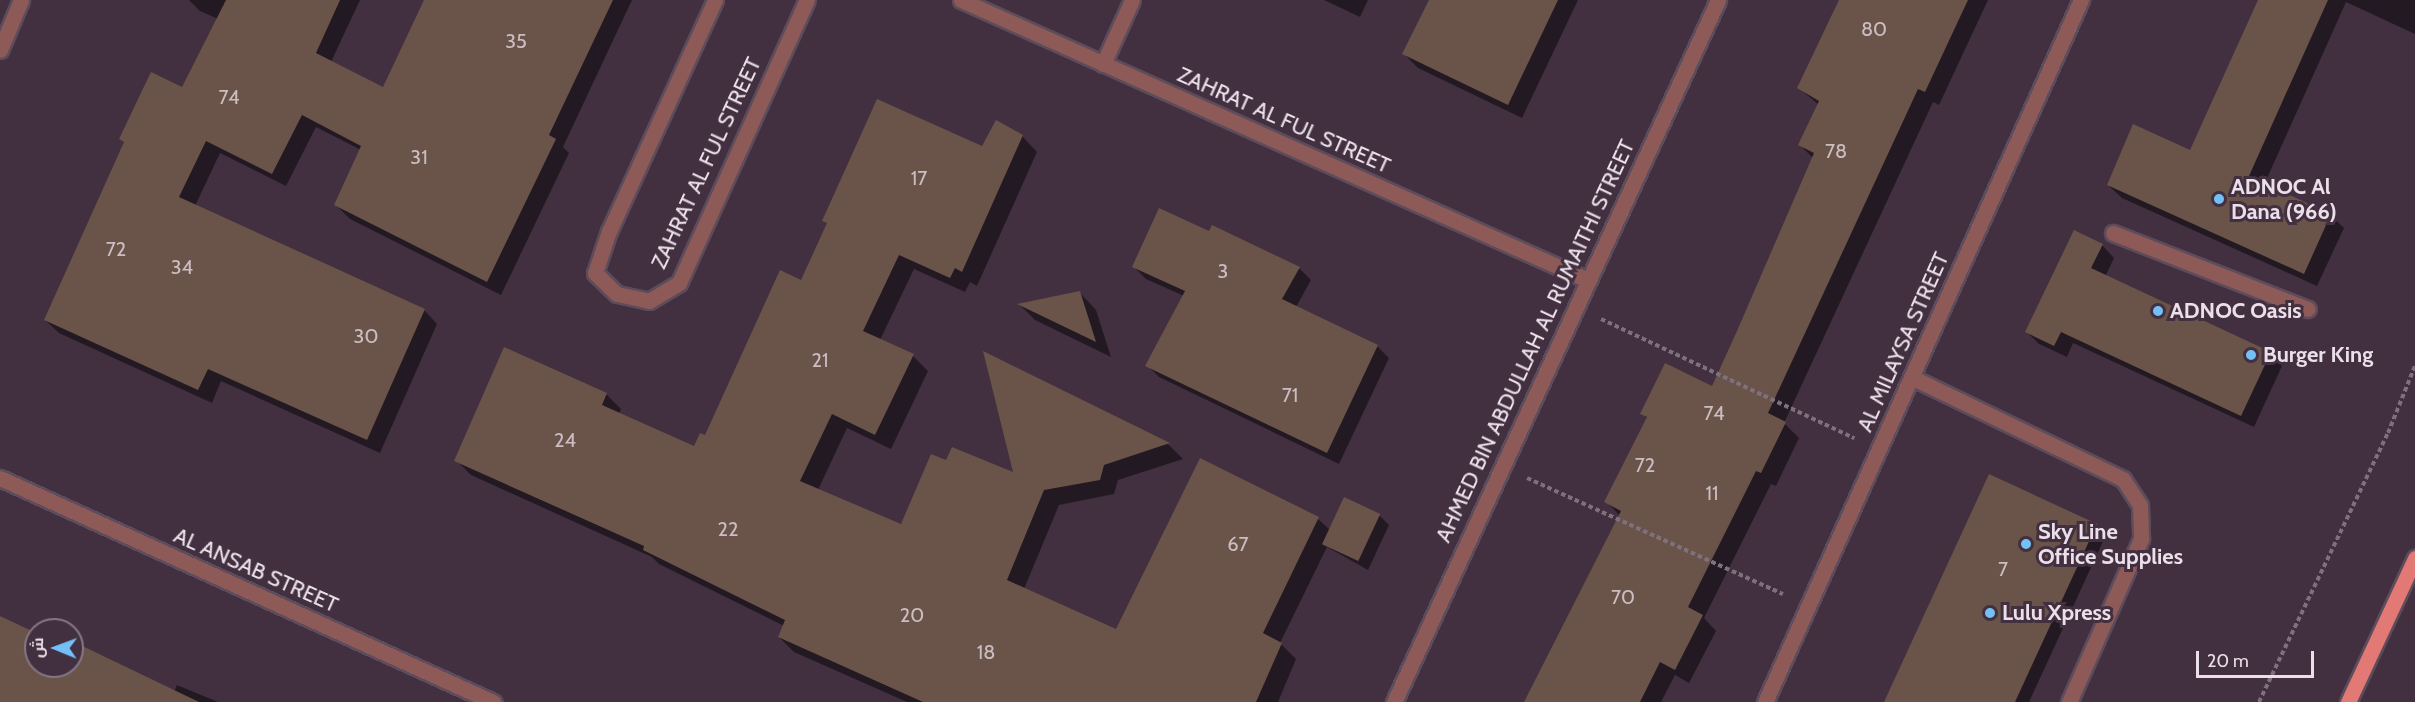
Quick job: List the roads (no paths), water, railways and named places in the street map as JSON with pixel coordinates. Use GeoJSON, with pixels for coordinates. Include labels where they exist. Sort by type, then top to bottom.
{"type":"FeatureCollection","features":[{"type":"Feature","properties":{"kind":"main road"},"geometry":{"type":"LineString","coordinates":[[2348,702],[2415,558]]}},
{"type":"Feature","properties":{"kind":"street"},"geometry":{"type":"LineString","coordinates":[[0,50],[21,0]]}},
{"type":"Feature","properties":{"kind":"street","name":"ZAHRAT AL FUL STREET"},"geometry":{"type":"LineString","coordinates":[[715,0],[609,231],[595,273],[617,294],[649,301],[679,283],[807,0]]}},
{"type":"Feature","properties":{"kind":"street","name":"ZAHRAT AL FUL STREET"},"geometry":{"type":"LineString","coordinates":[[961,0],[1588,280]]}},
{"type":"Feature","properties":{"kind":"street"},"geometry":{"type":"LineString","coordinates":[[1103,64],[1132,0]]}},
{"type":"Feature","properties":{"kind":"street","name":"AHMED BIN ABDULLAH AL RUMAITHI STREET"},"geometry":{"type":"LineString","coordinates":[[1394,702],[1718,0]]}},
{"type":"Feature","properties":{"kind":"street","name":"AL MILAYSA STREET"},"geometry":{"type":"LineString","coordinates":[[1765,702],[2081,0]]}},
{"type":"Feature","properties":{"kind":"street"},"geometry":{"type":"LineString","coordinates":[[2113,233],[2308,309]]}},
{"type":"Feature","properties":{"kind":"street"},"geometry":{"type":"LineString","coordinates":[[1911,377],[2123,479],[2140,505],[2141,539],[2069,702]]}},
{"type":"Feature","properties":{"kind":"street","name":"AL ANSAB STREET"},"geometry":{"type":"LineString","coordinates":[[0,478],[493,702]]}},
{"type":"Feature","properties":{"kind":"place","name":"ADNOC Al Dana (966)"},"geometry":{"type":"Point","coordinates":[2219,199]}},
{"type":"Feature","properties":{"kind":"place","name":"ADNOC Oasis"},"geometry":{"type":"Point","coordinates":[2158,311]}},
{"type":"Feature","properties":{"kind":"place","name":"Burger King"},"geometry":{"type":"Point","coordinates":[2251,355]}},
{"type":"Feature","properties":{"kind":"place","name":"Sky Line Office Supplies"},"geometry":{"type":"Point","coordinates":[2026,544]}},
{"type":"Feature","properties":{"kind":"place","name":"Lulu Xpress"},"geometry":{"type":"Point","coordinates":[1990,613]}}]}
